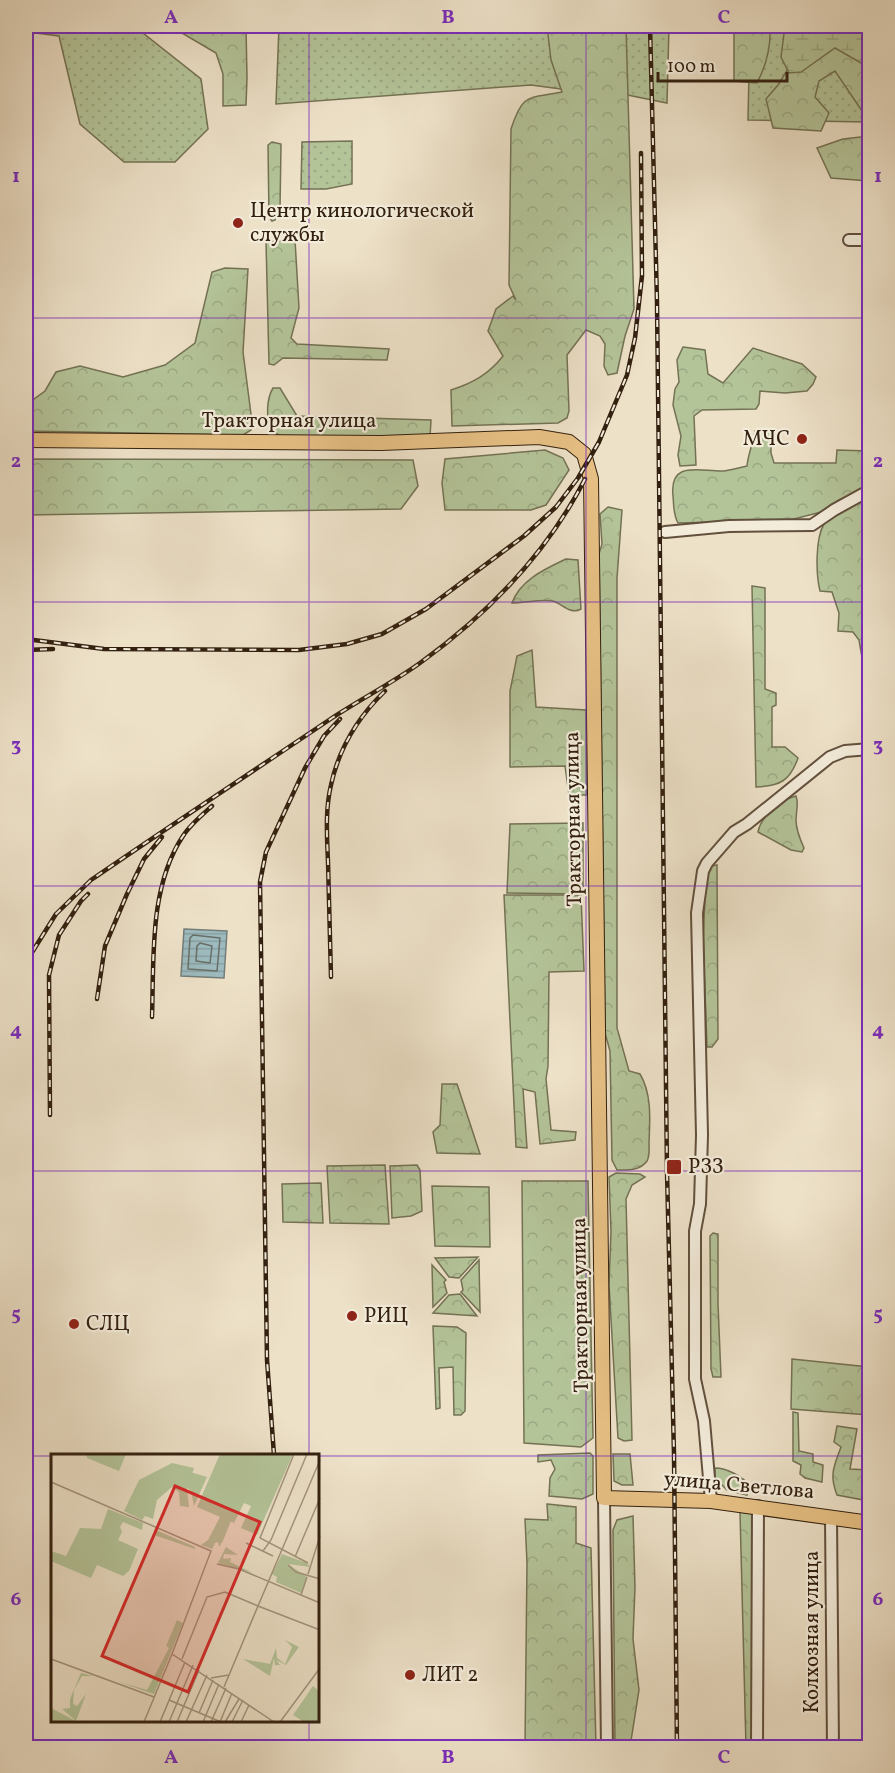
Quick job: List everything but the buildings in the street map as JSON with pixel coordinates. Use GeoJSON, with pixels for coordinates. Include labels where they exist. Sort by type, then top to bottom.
{"type":"FeatureCollection","features":[{"type":"Feature","properties":{"kind":"main road","name":"Тракторная улица"},"geometry":{"type":"LineString","coordinates":[[26,440],[381,443],[539,437],[569,442],[584,454],[591,479],[604,1498]]}},
{"type":"Feature","properties":{"kind":"main road","name":"улица Светлова"},"geometry":{"type":"LineString","coordinates":[[604,1498],[711,1501],[870,1523]]}},
{"type":"Feature","properties":{"kind":"street"},"geometry":{"type":"LineString","coordinates":[[849,240],[870,240]]}},
{"type":"Feature","properties":{"kind":"street"},"geometry":{"type":"LineString","coordinates":[[664,532],[729,526],[812,525],[863,494],[870,494]]}},
{"type":"Feature","properties":{"kind":"street"},"geometry":{"type":"LineString","coordinates":[[711,1501],[704,1421],[695,1378],[695,1232],[700,1204],[702,1135],[696,947],[697,913],[703,871],[707,863],[734,832],[830,757],[845,751],[870,749]]}},
{"type":"Feature","properties":{"kind":"street","name":"Тракторная улица"},"geometry":{"type":"LineString","coordinates":[[604,1498],[607,1748]]}},
{"type":"Feature","properties":{"kind":"street"},"geometry":{"type":"LineString","coordinates":[[757,1748],[758,1506]]}},
{"type":"Feature","properties":{"kind":"street","name":"Колхозная улица"},"geometry":{"type":"LineString","coordinates":[[831,1516],[833,1748]]}},
{"type":"Feature","properties":{"kind":"green space"},"geometry":{"type":"Polygon","coordinates":[[[26,26],[134,26],[201,79],[208,129],[175,162],[124,162],[80,124],[59,36],[28,32],[26,26]]]}},
{"type":"Feature","properties":{"kind":"green space"},"geometry":{"type":"Polygon","coordinates":[[[170,26],[246,26],[246,105],[223,106],[223,74],[216,53],[170,26]]]}},
{"type":"Feature","properties":{"kind":"green space"},"geometry":{"type":"Polygon","coordinates":[[[279,26],[669,26],[667,103],[588,87],[561,89],[531,85],[276,104],[279,26]]]}},
{"type":"Feature","properties":{"kind":"green space"},"geometry":{"type":"Polygon","coordinates":[[[547,26],[626,26],[634,309],[617,373],[608,375],[604,366],[605,344],[600,336],[586,330],[567,355],[569,411],[567,418],[558,423],[452,426],[451,390],[480,377],[503,356],[488,331],[496,309],[513,296],[516,300],[509,285],[511,129],[519,109],[528,99],[562,92],[551,60],[547,26]]]}},
{"type":"Feature","properties":{"kind":"green space"},"geometry":{"type":"Polygon","coordinates":[[[734,26],[770,26],[767,55],[757,83],[734,81],[734,26]]]}},
{"type":"Feature","properties":{"kind":"green space"},"geometry":{"type":"Polygon","coordinates":[[[750,26],[869,26],[869,122],[748,120],[750,26]]]}},
{"type":"Feature","properties":{"kind":"green space"},"geometry":{"type":"Polygon","coordinates":[[[785,26],[860,26],[869,35],[869,53],[861,63],[835,48],[801,72],[789,73],[781,57],[785,26]]]}},
{"type":"Feature","properties":{"kind":"green space"},"geometry":{"type":"Polygon","coordinates":[[[814,27],[869,52],[869,111],[862,111],[835,71],[819,81],[815,97],[829,113],[821,131],[773,128],[766,99],[778,85],[814,27]]]}},
{"type":"Feature","properties":{"kind":"green space"},"geometry":{"type":"Polygon","coordinates":[[[869,136],[869,181],[831,178],[817,148],[843,139],[869,136]]]}},
{"type":"Feature","properties":{"kind":"green space"},"geometry":{"type":"Polygon","coordinates":[[[352,141],[352,184],[326,189],[301,189],[302,142],[352,141]]]}},
{"type":"Feature","properties":{"kind":"green space"},"geometry":{"type":"Polygon","coordinates":[[[272,142],[281,144],[280,208],[275,220],[272,221],[269,217],[268,145],[272,142]]]}},
{"type":"Feature","properties":{"kind":"green space"},"geometry":{"type":"Polygon","coordinates":[[[295,240],[299,308],[291,338],[297,344],[389,349],[387,360],[283,358],[274,365],[269,364],[266,242],[295,240]]]}},
{"type":"Feature","properties":{"kind":"green space"},"geometry":{"type":"Polygon","coordinates":[[[225,268],[248,269],[243,352],[252,422],[251,430],[243,435],[26,431],[26,405],[45,391],[56,372],[80,366],[123,377],[165,365],[195,343],[212,272],[225,268]]]}},
{"type":"Feature","properties":{"kind":"green space"},"geometry":{"type":"Polygon","coordinates":[[[683,347],[705,350],[708,374],[723,383],[753,348],[802,364],[816,377],[807,391],[785,393],[760,391],[759,404],[756,409],[702,410],[694,416],[696,465],[680,466],[678,455],[681,436],[673,405],[675,389],[679,382],[677,360],[683,347]]]}},
{"type":"Feature","properties":{"kind":"green space"},"geometry":{"type":"Polygon","coordinates":[[[273,388],[280,388],[297,416],[431,420],[430,437],[280,436],[272,430],[268,419],[268,402],[273,388]]]}},
{"type":"Feature","properties":{"kind":"green space"},"geometry":{"type":"Polygon","coordinates":[[[771,429],[771,453],[774,463],[836,463],[837,450],[869,451],[869,488],[839,500],[825,511],[790,520],[678,523],[674,513],[673,496],[673,484],[676,477],[688,470],[724,471],[747,466],[755,431],[771,429]]]}},
{"type":"Feature","properties":{"kind":"green space"},"geometry":{"type":"Polygon","coordinates":[[[545,450],[563,458],[569,470],[546,505],[531,510],[445,510],[442,483],[445,459],[545,450]]]}},
{"type":"Feature","properties":{"kind":"green space"},"geometry":{"type":"Polygon","coordinates":[[[26,459],[413,460],[418,486],[401,509],[26,515],[26,459]]]}},
{"type":"Feature","properties":{"kind":"green space"},"geometry":{"type":"Polygon","coordinates":[[[861,501],[869,501],[869,665],[863,663],[859,640],[853,632],[838,631],[839,613],[832,592],[820,591],[817,567],[819,539],[824,524],[836,513],[861,501]]]}},
{"type":"Feature","properties":{"kind":"green space"},"geometry":{"type":"Polygon","coordinates":[[[608,507],[622,510],[617,578],[617,1028],[629,1071],[640,1074],[647,1090],[650,1116],[648,1159],[641,1167],[625,1170],[617,1170],[612,1160],[610,1051],[605,1033],[599,554],[602,544],[600,514],[608,507]]]}},
{"type":"Feature","properties":{"kind":"green space"},"geometry":{"type":"Polygon","coordinates":[[[566,559],[578,560],[581,609],[573,611],[553,601],[512,603],[527,582],[542,571],[566,559]]]}},
{"type":"Feature","properties":{"kind":"green space"},"geometry":{"type":"Polygon","coordinates":[[[752,586],[765,588],[765,689],[776,693],[776,705],[772,707],[772,747],[785,747],[798,758],[788,777],[783,781],[756,787],[752,586]]]}},
{"type":"Feature","properties":{"kind":"green space"},"geometry":{"type":"Polygon","coordinates":[[[532,650],[536,707],[586,710],[587,795],[569,795],[565,766],[510,767],[510,691],[517,656],[532,650]]]}},
{"type":"Feature","properties":{"kind":"green space"},"geometry":{"type":"Polygon","coordinates":[[[796,796],[796,824],[804,848],[802,852],[791,850],[758,832],[763,820],[772,810],[796,796]]]}},
{"type":"Feature","properties":{"kind":"green space"},"geometry":{"type":"Polygon","coordinates":[[[583,823],[583,894],[507,893],[510,824],[583,823]]]}},
{"type":"Feature","properties":{"kind":"green space"},"geometry":{"type":"Polygon","coordinates":[[[717,865],[718,1039],[712,1047],[707,1047],[703,940],[706,879],[712,866],[717,865]]]}},
{"type":"Feature","properties":{"kind":"green space"},"geometry":{"type":"Polygon","coordinates":[[[504,895],[581,895],[584,971],[549,972],[546,1079],[551,1130],[576,1132],[575,1140],[540,1144],[535,1092],[523,1089],[527,1148],[516,1147],[504,895]]]}},
{"type":"Feature","properties":{"kind":"green space"},"geometry":{"type":"Polygon","coordinates":[[[442,1084],[457,1084],[480,1154],[437,1153],[433,1132],[440,1125],[442,1084]]]}},
{"type":"Feature","properties":{"kind":"green space"},"geometry":{"type":"Polygon","coordinates":[[[385,1165],[389,1224],[330,1223],[327,1166],[385,1165]]]}},
{"type":"Feature","properties":{"kind":"green space"},"geometry":{"type":"Polygon","coordinates":[[[417,1165],[420,1170],[422,1211],[411,1216],[392,1218],[390,1166],[417,1165]]]}},
{"type":"Feature","properties":{"kind":"green space"},"geometry":{"type":"Polygon","coordinates":[[[616,1173],[640,1174],[645,1177],[632,1185],[626,1199],[632,1440],[624,1441],[618,1438],[609,1285],[611,1231],[609,1177],[616,1173]]]}},
{"type":"Feature","properties":{"kind":"green space"},"geometry":{"type":"Polygon","coordinates":[[[522,1181],[588,1181],[593,1438],[581,1447],[524,1443],[522,1181]]]}},
{"type":"Feature","properties":{"kind":"green space"},"geometry":{"type":"Polygon","coordinates":[[[321,1183],[323,1223],[283,1222],[282,1184],[321,1183]]]}},
{"type":"Feature","properties":{"kind":"green space"},"geometry":{"type":"Polygon","coordinates":[[[432,1186],[489,1187],[490,1247],[435,1246],[432,1186]]]}},
{"type":"Feature","properties":{"kind":"green space"},"geometry":{"type":"Polygon","coordinates":[[[713,1233],[718,1234],[721,1377],[713,1377],[711,1369],[710,1236],[713,1233]]]}},
{"type":"Feature","properties":{"kind":"green space"},"geometry":{"type":"Polygon","coordinates":[[[478,1257],[459,1278],[449,1277],[435,1258],[478,1257]]]}},
{"type":"Feature","properties":{"kind":"green space"},"geometry":{"type":"Polygon","coordinates":[[[479,1260],[480,1312],[461,1292],[463,1290],[461,1280],[479,1260]]]}},
{"type":"Feature","properties":{"kind":"green space"},"geometry":{"type":"Polygon","coordinates":[[[432,1265],[446,1280],[444,1282],[447,1293],[433,1307],[432,1265]]]}},
{"type":"Feature","properties":{"kind":"green space"},"geometry":{"type":"Polygon","coordinates":[[[460,1294],[477,1316],[433,1313],[449,1295],[460,1294]]]}},
{"type":"Feature","properties":{"kind":"green space"},"geometry":{"type":"Polygon","coordinates":[[[433,1326],[457,1327],[466,1333],[465,1411],[461,1415],[454,1415],[453,1367],[439,1368],[440,1408],[436,1409],[433,1326]]]}},
{"type":"Feature","properties":{"kind":"green space"},"geometry":{"type":"Polygon","coordinates":[[[792,1359],[869,1367],[869,1415],[791,1409],[792,1359]]]}},
{"type":"Feature","properties":{"kind":"green space"},"geometry":{"type":"Polygon","coordinates":[[[793,1412],[798,1413],[799,1451],[813,1454],[813,1462],[823,1465],[822,1482],[805,1478],[800,1474],[801,1465],[793,1461],[793,1412]]]}},
{"type":"Feature","properties":{"kind":"green space"},"geometry":{"type":"Polygon","coordinates":[[[837,1426],[857,1429],[850,1469],[869,1470],[869,1501],[837,1495],[833,1476],[841,1447],[834,1442],[837,1426]]]}},
{"type":"Feature","properties":{"kind":"green space"},"geometry":{"type":"Polygon","coordinates":[[[590,1453],[593,1456],[593,1494],[582,1499],[549,1496],[550,1478],[555,1469],[551,1460],[538,1462],[538,1455],[590,1453]]]}},
{"type":"Feature","properties":{"kind":"green space"},"geometry":{"type":"Polygon","coordinates":[[[613,1454],[630,1454],[633,1485],[622,1485],[614,1481],[613,1454]]]}},
{"type":"Feature","properties":{"kind":"green space"},"geometry":{"type":"Polygon","coordinates":[[[715,1468],[729,1471],[743,1479],[749,1486],[747,1495],[727,1490],[715,1478],[715,1468]]]}},
{"type":"Feature","properties":{"kind":"green space"},"geometry":{"type":"Polygon","coordinates":[[[547,1504],[576,1507],[576,1543],[591,1548],[596,1747],[525,1747],[527,1563],[525,1519],[548,1520],[547,1504]]]}},
{"type":"Feature","properties":{"kind":"green space"},"geometry":{"type":"Polygon","coordinates":[[[740,1512],[753,1513],[754,1747],[746,1747],[740,1512]]]}},
{"type":"Feature","properties":{"kind":"green space"},"geometry":{"type":"Polygon","coordinates":[[[633,1516],[635,1587],[633,1639],[639,1690],[630,1747],[615,1747],[613,1530],[617,1520],[633,1516]]]}},
{"type":"Feature","properties":{"kind":"water"},"geometry":{"type":"Polygon","coordinates":[[[184,929],[227,931],[224,978],[181,976],[184,929]]]}},
{"type":"Feature","properties":{"kind":"railway"},"geometry":{"type":"LineString","coordinates":[[650,26],[657,302],[667,1172],[674,1454],[677,1748]]}},
{"type":"Feature","properties":{"kind":"railway"},"geometry":{"type":"LineString","coordinates":[[26,639],[104,649],[299,650],[347,644],[382,634],[426,609],[524,536],[556,507],[578,478],[599,442],[627,375],[635,338],[642,276],[641,153]]}},
{"type":"Feature","properties":{"kind":"railway"},"geometry":{"type":"LineString","coordinates":[[26,962],[56,914],[91,880],[332,718],[409,670],[469,624],[492,603],[534,557],[553,532],[585,479]]}},
{"type":"Feature","properties":{"kind":"railway"},"geometry":{"type":"LineString","coordinates":[[26,650],[53,649]]}},
{"type":"Feature","properties":{"kind":"railway"},"geometry":{"type":"LineString","coordinates":[[331,977],[327,833],[329,794],[339,758],[351,734],[385,691]]}},
{"type":"Feature","properties":{"kind":"railway"},"geometry":{"type":"LineString","coordinates":[[274,1454],[267,1360],[260,882],[266,852],[305,768],[324,736],[340,719]]}},
{"type":"Feature","properties":{"kind":"railway"},"geometry":{"type":"LineString","coordinates":[[152,1017],[154,947],[164,878],[183,836],[212,806]]}},
{"type":"Feature","properties":{"kind":"railway"},"geometry":{"type":"LineString","coordinates":[[97,999],[105,946],[144,859],[162,837]]}},
{"type":"Feature","properties":{"kind":"railway"},"geometry":{"type":"LineString","coordinates":[[50,1115],[49,975],[59,935],[88,894]]}},
{"type":"Feature","properties":{"kind":"place","name":"Центр кинологической службы"},"geometry":{"type":"Point","coordinates":[238,223]}},
{"type":"Feature","properties":{"kind":"place","name":"МЧС"},"geometry":{"type":"Point","coordinates":[802,439]}},
{"type":"Feature","properties":{"kind":"place","name":"РЗЗ"},"geometry":{"type":"Point","coordinates":[674,1167]}},
{"type":"Feature","properties":{"kind":"place","name":"РИЦ"},"geometry":{"type":"Point","coordinates":[352,1316]}},
{"type":"Feature","properties":{"kind":"place","name":"СЛЦ"},"geometry":{"type":"Point","coordinates":[74,1324]}},
{"type":"Feature","properties":{"kind":"place","name":"ЛИТ 2"},"geometry":{"type":"Point","coordinates":[410,1675]}}]}
